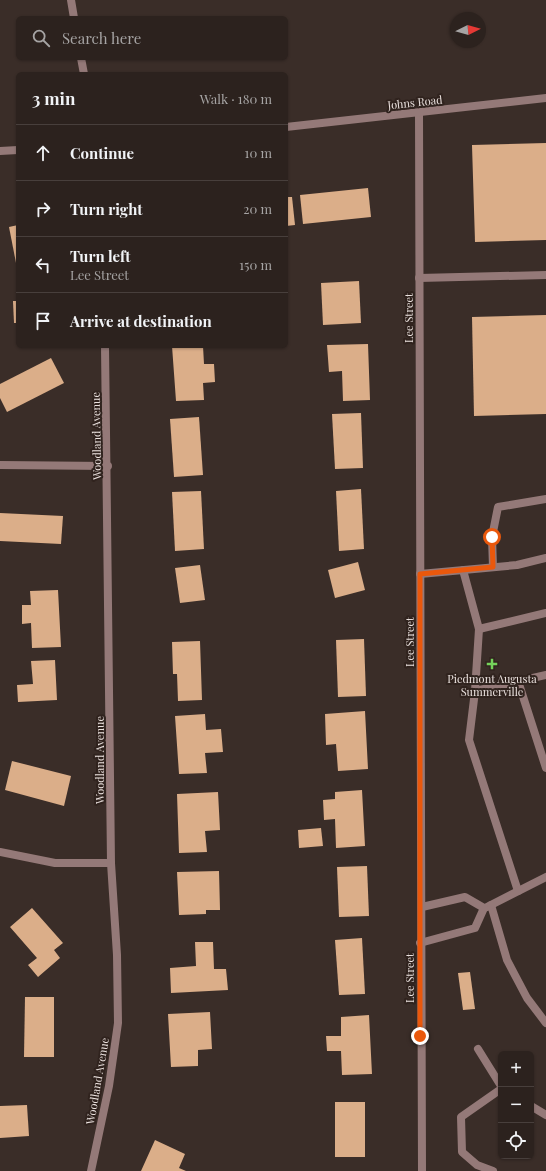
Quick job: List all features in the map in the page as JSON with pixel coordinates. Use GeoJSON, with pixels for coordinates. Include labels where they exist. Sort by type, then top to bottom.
{"type":"FeatureCollection","features":[{"type":"Feature","properties":{"kind":"street"},"geometry":{"type":"LineString","coordinates":[[71,0],[74,16]]}},
{"type":"Feature","properties":{"kind":"street"},"geometry":{"type":"LineString","coordinates":[[81,60],[84,72]]}},
{"type":"Feature","properties":{"kind":"street","name":"Johns Road"},"geometry":{"type":"LineString","coordinates":[[288,127],[546,98]]}},
{"type":"Feature","properties":{"kind":"street","name":"Lee Street"},"geometry":{"type":"LineString","coordinates":[[419,112],[422,907],[420,943],[422,1171]]}},
{"type":"Feature","properties":{"kind":"street"},"geometry":{"type":"LineString","coordinates":[[0,151],[16,150]]}},
{"type":"Feature","properties":{"kind":"street"},"geometry":{"type":"LineString","coordinates":[[419,278],[546,275]]}},
{"type":"Feature","properties":{"kind":"street","name":"Woodland Avenue"},"geometry":{"type":"LineString","coordinates":[[91,1171],[109,1086],[118,1024],[117,955],[111,862],[106,348]]}},
{"type":"Feature","properties":{"kind":"street"},"geometry":{"type":"LineString","coordinates":[[0,465],[108,466]]}},
{"type":"Feature","properties":{"kind":"street"},"geometry":{"type":"LineString","coordinates":[[493,567],[492,537],[498,508],[546,498]]}},
{"type":"Feature","properties":{"kind":"street"},"geometry":{"type":"LineString","coordinates":[[420,574],[517,565],[546,558]]}},
{"type":"Feature","properties":{"kind":"street"},"geometry":{"type":"LineString","coordinates":[[462,570],[479,629],[475,690],[469,740],[518,890]]}},
{"type":"Feature","properties":{"kind":"street"},"geometry":{"type":"LineString","coordinates":[[479,629],[546,613]]}},
{"type":"Feature","properties":{"kind":"street"},"geometry":{"type":"LineString","coordinates":[[475,690],[546,675]]}},
{"type":"Feature","properties":{"kind":"street"},"geometry":{"type":"LineString","coordinates":[[518,681],[546,768]]}},
{"type":"Feature","properties":{"kind":"street"},"geometry":{"type":"LineString","coordinates":[[0,852],[55,863],[111,862]]}},
{"type":"Feature","properties":{"kind":"street"},"geometry":{"type":"LineString","coordinates":[[420,943],[475,928],[488,906],[546,877]]}},
{"type":"Feature","properties":{"kind":"street"},"geometry":{"type":"LineString","coordinates":[[422,907],[465,897],[488,906]]}},
{"type":"Feature","properties":{"kind":"street"},"geometry":{"type":"LineString","coordinates":[[488,906],[506,960],[527,998],[546,1023]]}},
{"type":"Feature","properties":{"kind":"street"},"geometry":{"type":"LineString","coordinates":[[478,1048],[498,1082]]}},
{"type":"Feature","properties":{"kind":"street"},"geometry":{"type":"LineString","coordinates":[[493,1171],[477,1165],[462,1152],[461,1116],[498,1089]]}},
{"type":"Feature","properties":{"kind":"street"},"geometry":{"type":"LineString","coordinates":[[534,1108],[546,1115]]}},
{"type":"Feature","properties":{"kind":"building"},"geometry":{"type":"Polygon","coordinates":[[[546,143],[546,240],[475,242],[472,145],[546,143]]]}},
{"type":"Feature","properties":{"kind":"building"},"geometry":{"type":"Polygon","coordinates":[[[368,188],[371,217],[303,224],[300,195],[368,188]]]}},
{"type":"Feature","properties":{"kind":"building"},"geometry":{"type":"Polygon","coordinates":[[[288,197],[292,197],[295,225],[288,226],[288,197]]]}},
{"type":"Feature","properties":{"kind":"building"},"geometry":{"type":"Polygon","coordinates":[[[16,225],[16,263],[9,227],[16,225]]]}},
{"type":"Feature","properties":{"kind":"building"},"geometry":{"type":"Polygon","coordinates":[[[359,281],[361,323],[323,325],[321,283],[359,281]]]}},
{"type":"Feature","properties":{"kind":"building"},"geometry":{"type":"Polygon","coordinates":[[[13,301],[16,301],[16,323],[14,323],[13,301]]]}},
{"type":"Feature","properties":{"kind":"building"},"geometry":{"type":"Polygon","coordinates":[[[546,315],[546,414],[474,416],[472,317],[546,315]]]}},
{"type":"Feature","properties":{"kind":"building"},"geometry":{"type":"Polygon","coordinates":[[[368,344],[370,400],[343,401],[342,371],[329,372],[327,345],[368,344]]]}},
{"type":"Feature","properties":{"kind":"building"},"geometry":{"type":"Polygon","coordinates":[[[172,348],[203,348],[204,364],[214,364],[215,382],[203,383],[204,400],[176,401],[172,348]]]}},
{"type":"Feature","properties":{"kind":"building"},"geometry":{"type":"Polygon","coordinates":[[[51,358],[64,383],[7,412],[0,398],[0,384],[51,358]]]}},
{"type":"Feature","properties":{"kind":"building"},"geometry":{"type":"Polygon","coordinates":[[[361,413],[363,468],[335,469],[332,414],[361,413]]]}},
{"type":"Feature","properties":{"kind":"building"},"geometry":{"type":"Polygon","coordinates":[[[199,417],[203,475],[174,477],[170,419],[199,417]]]}},
{"type":"Feature","properties":{"kind":"building"},"geometry":{"type":"Polygon","coordinates":[[[361,489],[364,549],[339,551],[336,491],[361,489]]]}},
{"type":"Feature","properties":{"kind":"building"},"geometry":{"type":"Polygon","coordinates":[[[201,491],[204,549],[175,551],[172,492],[201,491]]]}},
{"type":"Feature","properties":{"kind":"building"},"geometry":{"type":"Polygon","coordinates":[[[0,513],[63,516],[61,544],[0,541],[0,513]]]}},
{"type":"Feature","properties":{"kind":"building"},"geometry":{"type":"Polygon","coordinates":[[[358,562],[365,590],[335,598],[328,570],[358,562]]]}},
{"type":"Feature","properties":{"kind":"building"},"geometry":{"type":"Polygon","coordinates":[[[200,565],[205,600],[180,603],[175,568],[200,565]]]}},
{"type":"Feature","properties":{"kind":"building"},"geometry":{"type":"Polygon","coordinates":[[[58,590],[61,647],[32,648],[31,623],[22,624],[22,605],[31,605],[30,591],[58,590]]]}},
{"type":"Feature","properties":{"kind":"building"},"geometry":{"type":"Polygon","coordinates":[[[364,639],[366,696],[338,697],[336,640],[364,639]]]}},
{"type":"Feature","properties":{"kind":"building"},"geometry":{"type":"Polygon","coordinates":[[[200,641],[202,700],[178,701],[177,674],[173,674],[172,642],[200,641]]]}},
{"type":"Feature","properties":{"kind":"building"},"geometry":{"type":"Polygon","coordinates":[[[55,660],[57,700],[18,702],[17,685],[33,684],[31,661],[55,660]]]}},
{"type":"Feature","properties":{"kind":"building"},"geometry":{"type":"Polygon","coordinates":[[[365,711],[368,769],[338,771],[336,744],[326,745],[325,714],[365,711]]]}},
{"type":"Feature","properties":{"kind":"building"},"geometry":{"type":"Polygon","coordinates":[[[205,714],[206,730],[221,729],[223,752],[205,753],[207,773],[179,774],[175,716],[205,714]]]}},
{"type":"Feature","properties":{"kind":"building"},"geometry":{"type":"Polygon","coordinates":[[[12,761],[71,776],[64,806],[5,790],[12,761]]]}},
{"type":"Feature","properties":{"kind":"building"},"geometry":{"type":"Polygon","coordinates":[[[362,790],[365,846],[336,848],[335,819],[324,820],[323,800],[335,799],[335,792],[362,790]]]}},
{"type":"Feature","properties":{"kind":"building"},"geometry":{"type":"Polygon","coordinates":[[[218,792],[220,830],[205,831],[207,852],[179,853],[177,794],[218,792]]]}},
{"type":"Feature","properties":{"kind":"building"},"geometry":{"type":"Polygon","coordinates":[[[321,828],[323,846],[299,848],[298,830],[321,828]]]}},
{"type":"Feature","properties":{"kind":"building"},"geometry":{"type":"Polygon","coordinates":[[[367,866],[369,916],[339,917],[337,867],[367,866]]]}},
{"type":"Feature","properties":{"kind":"building"},"geometry":{"type":"Polygon","coordinates":[[[219,871],[220,910],[206,910],[206,914],[179,915],[177,872],[219,871]]]}},
{"type":"Feature","properties":{"kind":"building"},"geometry":{"type":"Polygon","coordinates":[[[32,908],[63,943],[54,950],[60,958],[38,977],[28,965],[37,958],[10,927],[32,908]]]}},
{"type":"Feature","properties":{"kind":"building"},"geometry":{"type":"Polygon","coordinates":[[[362,938],[365,994],[339,995],[335,940],[362,938]]]}},
{"type":"Feature","properties":{"kind":"building"},"geometry":{"type":"Polygon","coordinates":[[[195,942],[213,942],[214,969],[226,969],[228,990],[171,993],[170,968],[196,966],[195,942]]]}},
{"type":"Feature","properties":{"kind":"building"},"geometry":{"type":"Polygon","coordinates":[[[470,972],[475,1009],[463,1010],[458,973],[470,972]]]}},
{"type":"Feature","properties":{"kind":"building"},"geometry":{"type":"Polygon","coordinates":[[[25,997],[54,997],[54,1057],[24,1057],[25,997]]]}},
{"type":"Feature","properties":{"kind":"building"},"geometry":{"type":"Polygon","coordinates":[[[210,1012],[212,1049],[198,1050],[198,1066],[171,1067],[168,1014],[210,1012]]]}},
{"type":"Feature","properties":{"kind":"building"},"geometry":{"type":"Polygon","coordinates":[[[369,1015],[372,1074],[342,1075],[341,1051],[327,1051],[326,1036],[341,1036],[341,1017],[369,1015]]]}},
{"type":"Feature","properties":{"kind":"building"},"geometry":{"type":"Polygon","coordinates":[[[335,1102],[365,1102],[365,1157],[335,1157],[335,1102]]]}},
{"type":"Feature","properties":{"kind":"building"},"geometry":{"type":"Polygon","coordinates":[[[27,1105],[29,1136],[0,1138],[0,1106],[27,1105]]]}},
{"type":"Feature","properties":{"kind":"building"},"geometry":{"type":"Polygon","coordinates":[[[155,1140],[185,1154],[179,1168],[186,1171],[141,1171],[155,1140]]]}},
{"type":"Feature","properties":{"kind":"place","name":"Piedmont Augusta Summerville"},"geometry":{"type":"Point","coordinates":[492,664]}},
{"type":"Feature","properties":{"kind":"route"},"geometry":{"type":"LineString","coordinates":[[420,1036],[420,943],[422,907],[420,574],[493,567],[492,537]]}}]}
